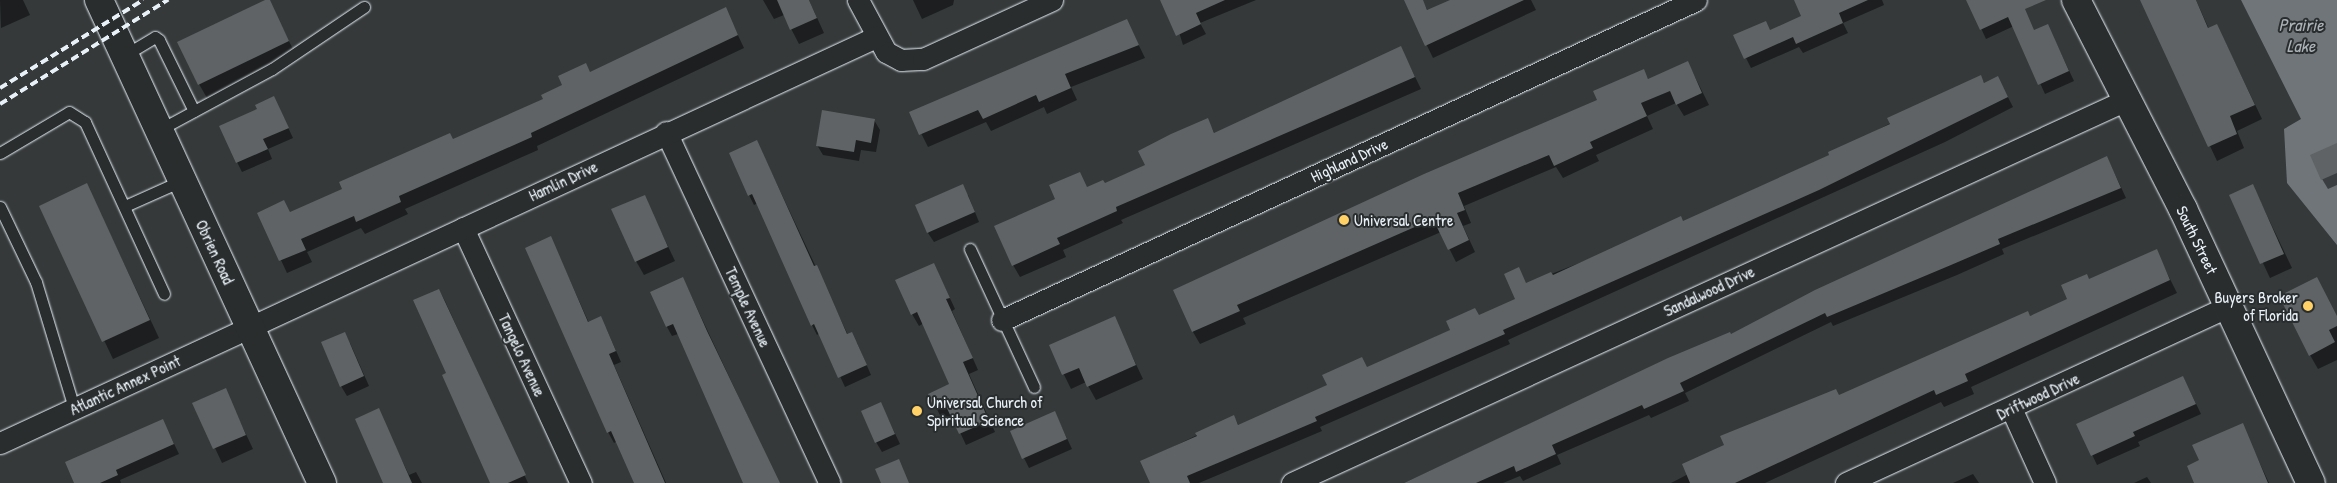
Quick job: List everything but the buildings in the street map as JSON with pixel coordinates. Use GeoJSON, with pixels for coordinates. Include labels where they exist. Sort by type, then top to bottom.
{"type":"FeatureCollection","features":[{"type":"Feature","properties":{"kind":"street"},"geometry":{"type":"LineString","coordinates":[[858,0],[876,37],[886,52],[901,60],[924,59],[1052,0]]}},
{"type":"Feature","properties":{"kind":"street","name":"Highland Drive"},"geometry":{"type":"LineString","coordinates":[[1002,320],[1696,0]]}},
{"type":"Feature","properties":{"kind":"street","name":"South Street"},"geometry":{"type":"LineString","coordinates":[[2076,0],[2229,306],[2311,483]]}},
{"type":"Feature","properties":{"kind":"street","name":"Obrien Road"},"geometry":{"type":"LineString","coordinates":[[105,10],[322,483]]}},
{"type":"Feature","properties":{"kind":"street","name":"Hamlin Drive"},"geometry":{"type":"LineString","coordinates":[[250,327],[666,132],[876,37]]}},
{"type":"Feature","properties":{"kind":"street","name":"Sandalwood Drive"},"geometry":{"type":"LineString","coordinates":[[1292,483],[2126,100]]}},
{"type":"Feature","properties":{"kind":"street","name":"Temple Avenue"},"geometry":{"type":"LineString","coordinates":[[666,132],[830,483]]}},
{"type":"Feature","properties":{"kind":"street","name":"Tangelo Avenue"},"geometry":{"type":"LineString","coordinates":[[463,228],[581,483]]}},
{"type":"Feature","properties":{"kind":"street","name":"Driftwood Drive"},"geometry":{"type":"LineString","coordinates":[[1846,483],[2229,306]]}},
{"type":"Feature","properties":{"kind":"street","name":"Atlantic Annex Point"},"geometry":{"type":"LineString","coordinates":[[0,443],[250,327]]}},
{"type":"Feature","properties":{"kind":"street"},"geometry":{"type":"LineString","coordinates":[[2011,408],[2045,483]]}},
{"type":"Feature","properties":{"kind":"lane"},"geometry":{"type":"LineString","coordinates":[[159,130],[272,69],[364,7]]}},
{"type":"Feature","properties":{"kind":"lane"},"geometry":{"type":"LineString","coordinates":[[125,55],[155,37],[159,40],[194,111]]}},
{"type":"Feature","properties":{"kind":"lane"},"geometry":{"type":"LineString","coordinates":[[0,153],[69,112],[85,122],[164,294]]}},
{"type":"Feature","properties":{"kind":"lane"},"geometry":{"type":"LineString","coordinates":[[125,206],[182,180]]}},
{"type":"Feature","properties":{"kind":"lane"},"geometry":{"type":"LineString","coordinates":[[0,207],[36,282],[74,408]]}},
{"type":"Feature","properties":{"kind":"lane"},"geometry":{"type":"LineString","coordinates":[[970,249],[1034,387]]}},
{"type":"Feature","properties":{"kind":"water","name":"Prairie Lake"},"geometry":{"type":"Polygon","coordinates":[[[2241,0],[2337,0],[2337,245],[2287,183],[2284,129],[2301,119],[2241,0]]]}},
{"type":"Feature","properties":{"kind":"railway"},"geometry":{"type":"LineString","coordinates":[[0,88],[143,0]]}},
{"type":"Feature","properties":{"kind":"railway"},"geometry":{"type":"LineString","coordinates":[[0,104],[168,0]]}},
{"type":"Feature","properties":{"kind":"place","name":"Universal Centre"},"geometry":{"type":"Point","coordinates":[1344,220]}},
{"type":"Feature","properties":{"kind":"place","name":"Buyers Broker of Florida"},"geometry":{"type":"Point","coordinates":[2308,306]}},
{"type":"Feature","properties":{"kind":"place","name":"Universal Church of Spiritual Science"},"geometry":{"type":"Point","coordinates":[917,411]}}]}
